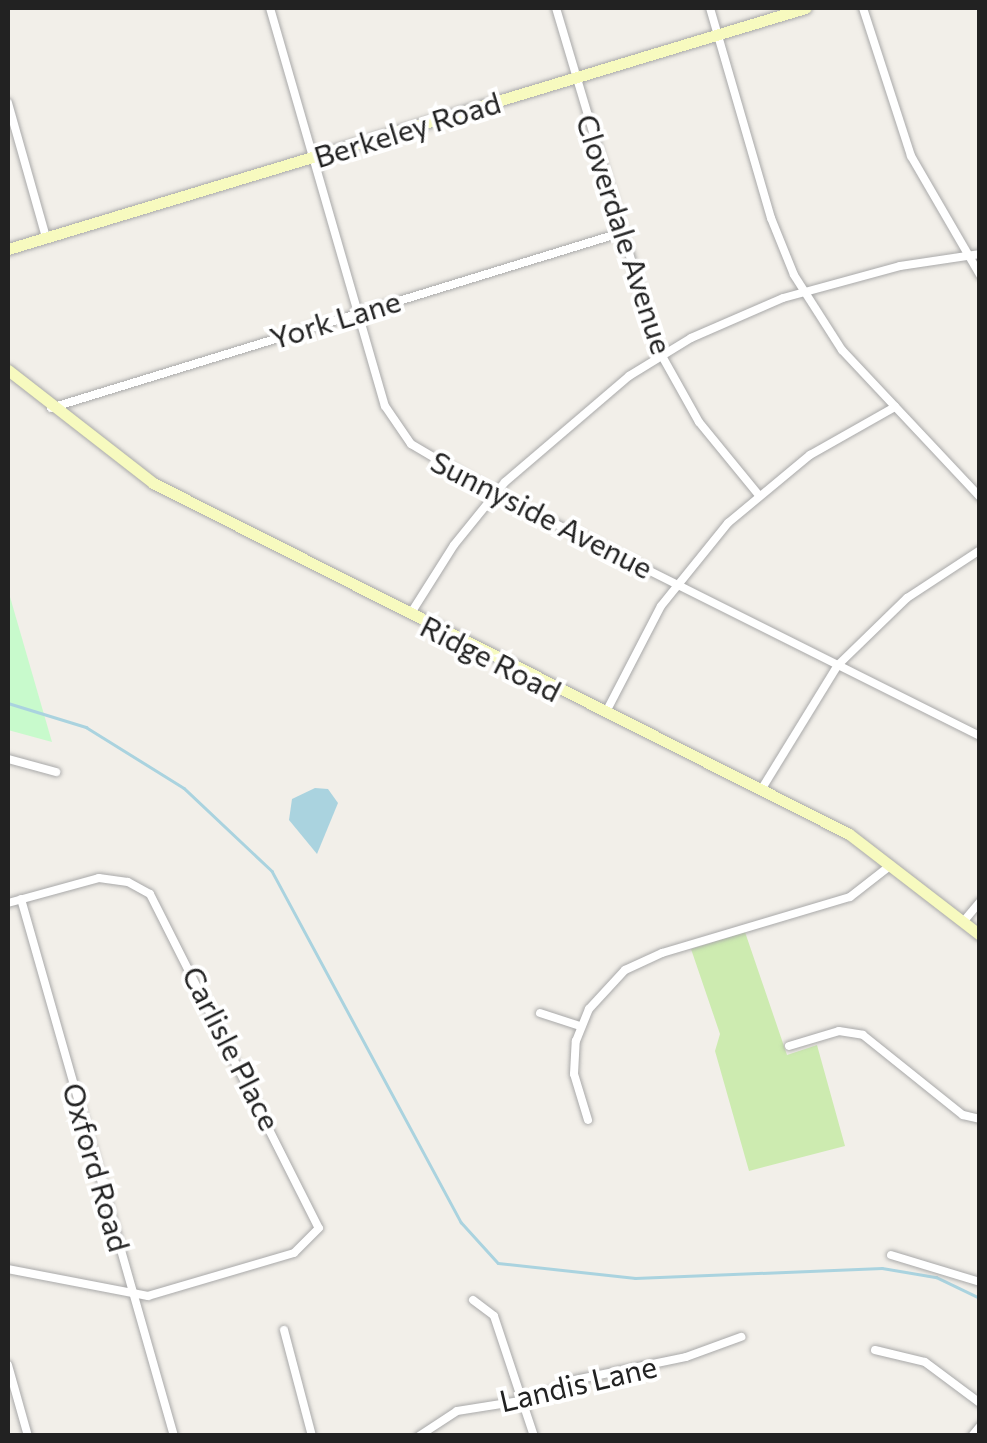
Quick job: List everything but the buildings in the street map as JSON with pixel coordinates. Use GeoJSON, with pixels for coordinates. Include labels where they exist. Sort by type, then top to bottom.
{"type":"FeatureCollection","features":[{"type":"Feature","properties":{"kind":"street","name":"Sunnyside Avenue"},"geometry":{"type":"LineString","coordinates":[[270,8],[385,406],[401,434],[428,458],[496,494],[980,736]]}},
{"type":"Feature","properties":{"kind":"street","name":"Cloverdale Avenue"},"geometry":{"type":"LineString","coordinates":[[556,8],[620,233],[662,355],[709,437],[758,494]]}},
{"type":"Feature","properties":{"kind":"street"},"geometry":{"type":"LineString","coordinates":[[710,8],[771,218],[804,291],[842,350],[980,497]]}},
{"type":"Feature","properties":{"kind":"street","name":"Berkeley Road"},"geometry":{"type":"LineString","coordinates":[[8,249],[806,8]]}},
{"type":"Feature","properties":{"kind":"street"},"geometry":{"type":"LineString","coordinates":[[864,8],[911,156],[980,275]]}},
{"type":"Feature","properties":{"kind":"street"},"geometry":{"type":"LineString","coordinates":[[8,103],[46,237]]}},
{"type":"Feature","properties":{"kind":"street","name":"York Lane"},"geometry":{"type":"LineString","coordinates":[[51,408],[620,233]]}},
{"type":"Feature","properties":{"kind":"street"},"geometry":{"type":"LineString","coordinates":[[409,617],[454,545],[496,494],[563,426],[662,355],[804,291],[965,254],[980,254]]}},
{"type":"Feature","properties":{"kind":"street","name":"Ridge Road"},"geometry":{"type":"LineString","coordinates":[[8,370],[51,408],[193,506],[849,834],[980,934]]}},
{"type":"Feature","properties":{"kind":"street"},"geometry":{"type":"LineString","coordinates":[[604,714],[677,583],[758,494],[810,455],[895,407]]}},
{"type":"Feature","properties":{"kind":"street"},"geometry":{"type":"LineString","coordinates":[[760,792],[838,665],[907,598],[980,550]]}},
{"type":"Feature","properties":{"kind":"street"},"geometry":{"type":"LineString","coordinates":[[8,759],[56,772]]}},
{"type":"Feature","properties":{"kind":"street"},"geometry":{"type":"LineString","coordinates":[[588,1120],[574,1074],[580,1026],[600,994],[640,961],[850,897],[891,865]]}},
{"type":"Feature","properties":{"kind":"street","name":"Carlisle Place"},"geometry":{"type":"LineString","coordinates":[[21,899],[98,878],[139,887],[161,908],[316,1215],[317,1235],[305,1248],[148,1296],[134,1293]]}},
{"type":"Feature","properties":{"kind":"street"},"geometry":{"type":"LineString","coordinates":[[8,903],[21,899]]}},
{"type":"Feature","properties":{"kind":"street","name":"Oxford Road"},"geometry":{"type":"LineString","coordinates":[[21,899],[174,1436]]}},
{"type":"Feature","properties":{"kind":"street"},"geometry":{"type":"LineString","coordinates":[[963,922],[980,902]]}},
{"type":"Feature","properties":{"kind":"street"},"geometry":{"type":"LineString","coordinates":[[540,1013],[580,1026]]}},
{"type":"Feature","properties":{"kind":"street"},"geometry":{"type":"LineString","coordinates":[[788,1046],[839,1032],[863,1035],[963,1116],[980,1119]]}},
{"type":"Feature","properties":{"kind":"street"},"geometry":{"type":"LineString","coordinates":[[891,1255],[977,1278]]}},
{"type":"Feature","properties":{"kind":"street"},"geometry":{"type":"LineString","coordinates":[[8,1269],[134,1293]]}},
{"type":"Feature","properties":{"kind":"street"},"geometry":{"type":"LineString","coordinates":[[473,1300],[491,1308],[527,1400],[534,1436]]}},
{"type":"Feature","properties":{"kind":"street"},"geometry":{"type":"LineString","coordinates":[[284,1330],[312,1436]]}},
{"type":"Feature","properties":{"kind":"street","name":"Landis Lane"},"geometry":{"type":"LineString","coordinates":[[419,1436],[457,1411],[527,1400],[570,1380],[686,1358],[741,1337]]}},
{"type":"Feature","properties":{"kind":"street"},"geometry":{"type":"LineString","coordinates":[[874,1350],[926,1362],[980,1403]]}},
{"type":"Feature","properties":{"kind":"street"},"geometry":{"type":"LineString","coordinates":[[8,1365],[28,1436]]}},
{"type":"Feature","properties":{"kind":"street"},"geometry":{"type":"LineString","coordinates":[[972,1436],[980,1426]]}},
{"type":"Feature","properties":{"kind":"green space"},"geometry":{"type":"Polygon","coordinates":[[[8,590],[52,742],[8,730],[8,590]]]}},
{"type":"Feature","properties":{"kind":"green space"},"geometry":{"type":"Polygon","coordinates":[[[745,932],[787,1055],[817,1045],[845,1146],[749,1171],[715,1051],[720,1034],[691,949],[745,932]]]}},
{"type":"Feature","properties":{"kind":"water"},"geometry":{"type":"Polygon","coordinates":[[[315,788],[328,789],[338,803],[317,854],[289,820],[292,799],[315,788]]]}},
{"type":"Feature","properties":{"kind":"waterway"},"geometry":{"type":"LineString","coordinates":[[8,703],[86,727],[184,788],[272,871],[461,1222],[498,1263],[635,1278],[882,1268],[936,1277],[980,1298]]}}]}
